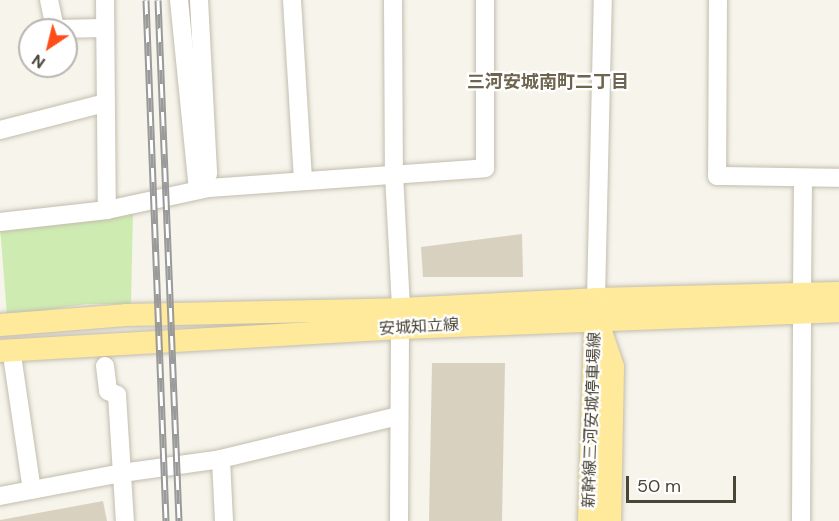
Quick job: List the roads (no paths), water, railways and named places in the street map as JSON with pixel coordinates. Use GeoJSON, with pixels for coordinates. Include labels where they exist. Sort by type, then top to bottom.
{"type":"FeatureCollection","features":[{"type":"Feature","properties":{"kind":"main road","name":"安城知立線"},"geometry":{"type":"LineString","coordinates":[[6,356],[401,318],[802,302],[839,293]]}},
{"type":"Feature","properties":{"kind":"main road","name":"安城知立線"},"geometry":{"type":"LineString","coordinates":[[802,302],[839,311]]}},
{"type":"Feature","properties":{"kind":"main road","name":"新幹線三河安城停車場線"},"geometry":{"type":"LineString","coordinates":[[589,521],[592,369],[596,309]]}},
{"type":"Feature","properties":{"kind":"main road","name":"新幹線三河安城停車場線"},"geometry":{"type":"LineString","coordinates":[[596,309],[613,367],[610,521]]}},
{"type":"Feature","properties":{"kind":"main road","name":"安城知立線"},"geometry":{"type":"LineString","coordinates":[[0,325],[126,315],[401,318]]}},
{"type":"Feature","properties":{"kind":"street"},"geometry":{"type":"LineString","coordinates":[[49,0],[55,29],[105,28]]}},
{"type":"Feature","properties":{"kind":"street"},"geometry":{"type":"LineString","coordinates":[[105,0],[107,210]]}},
{"type":"Feature","properties":{"kind":"street"},"geometry":{"type":"LineString","coordinates":[[199,0],[203,189]]}},
{"type":"Feature","properties":{"kind":"street"},"geometry":{"type":"LineString","coordinates":[[292,0],[303,180]]}},
{"type":"Feature","properties":{"kind":"street"},"geometry":{"type":"LineString","coordinates":[[393,0],[394,174],[401,318],[399,521]]}},
{"type":"Feature","properties":{"kind":"street"},"geometry":{"type":"LineString","coordinates":[[0,222],[107,210],[203,189],[485,168],[485,0]]}},
{"type":"Feature","properties":{"kind":"street"},"geometry":{"type":"LineString","coordinates":[[596,309],[603,0]]}},
{"type":"Feature","properties":{"kind":"street"},"geometry":{"type":"LineString","coordinates":[[718,0],[717,176],[839,178]]}},
{"type":"Feature","properties":{"kind":"street"},"geometry":{"type":"LineString","coordinates":[[173,5],[203,189]]}},
{"type":"Feature","properties":{"kind":"street"},"geometry":{"type":"LineString","coordinates":[[0,130],[105,103]]}},
{"type":"Feature","properties":{"kind":"street"},"geometry":{"type":"LineString","coordinates":[[801,521],[803,178]]}},
{"type":"Feature","properties":{"kind":"street"},"geometry":{"type":"LineString","coordinates":[[6,356],[32,490]]}},
{"type":"Feature","properties":{"kind":"street"},"geometry":{"type":"LineString","coordinates":[[105,366],[108,391],[117,395],[125,521]]}},
{"type":"Feature","properties":{"kind":"street"},"geometry":{"type":"LineString","coordinates":[[0,496],[122,473],[221,459],[399,416]]}},
{"type":"Feature","properties":{"kind":"street"},"geometry":{"type":"LineString","coordinates":[[221,459],[224,521]]}},
{"type":"Feature","properties":{"kind":"railway"},"geometry":{"type":"LineString","coordinates":[[146,0],[166,521]]}},
{"type":"Feature","properties":{"kind":"railway"},"geometry":{"type":"LineString","coordinates":[[158,0],[179,521]]}},
{"type":"Feature","properties":{"kind":"district","name":"三河安城南町二丁目"},"geometry":{"type":"Point","coordinates":[548,82]}}]}
